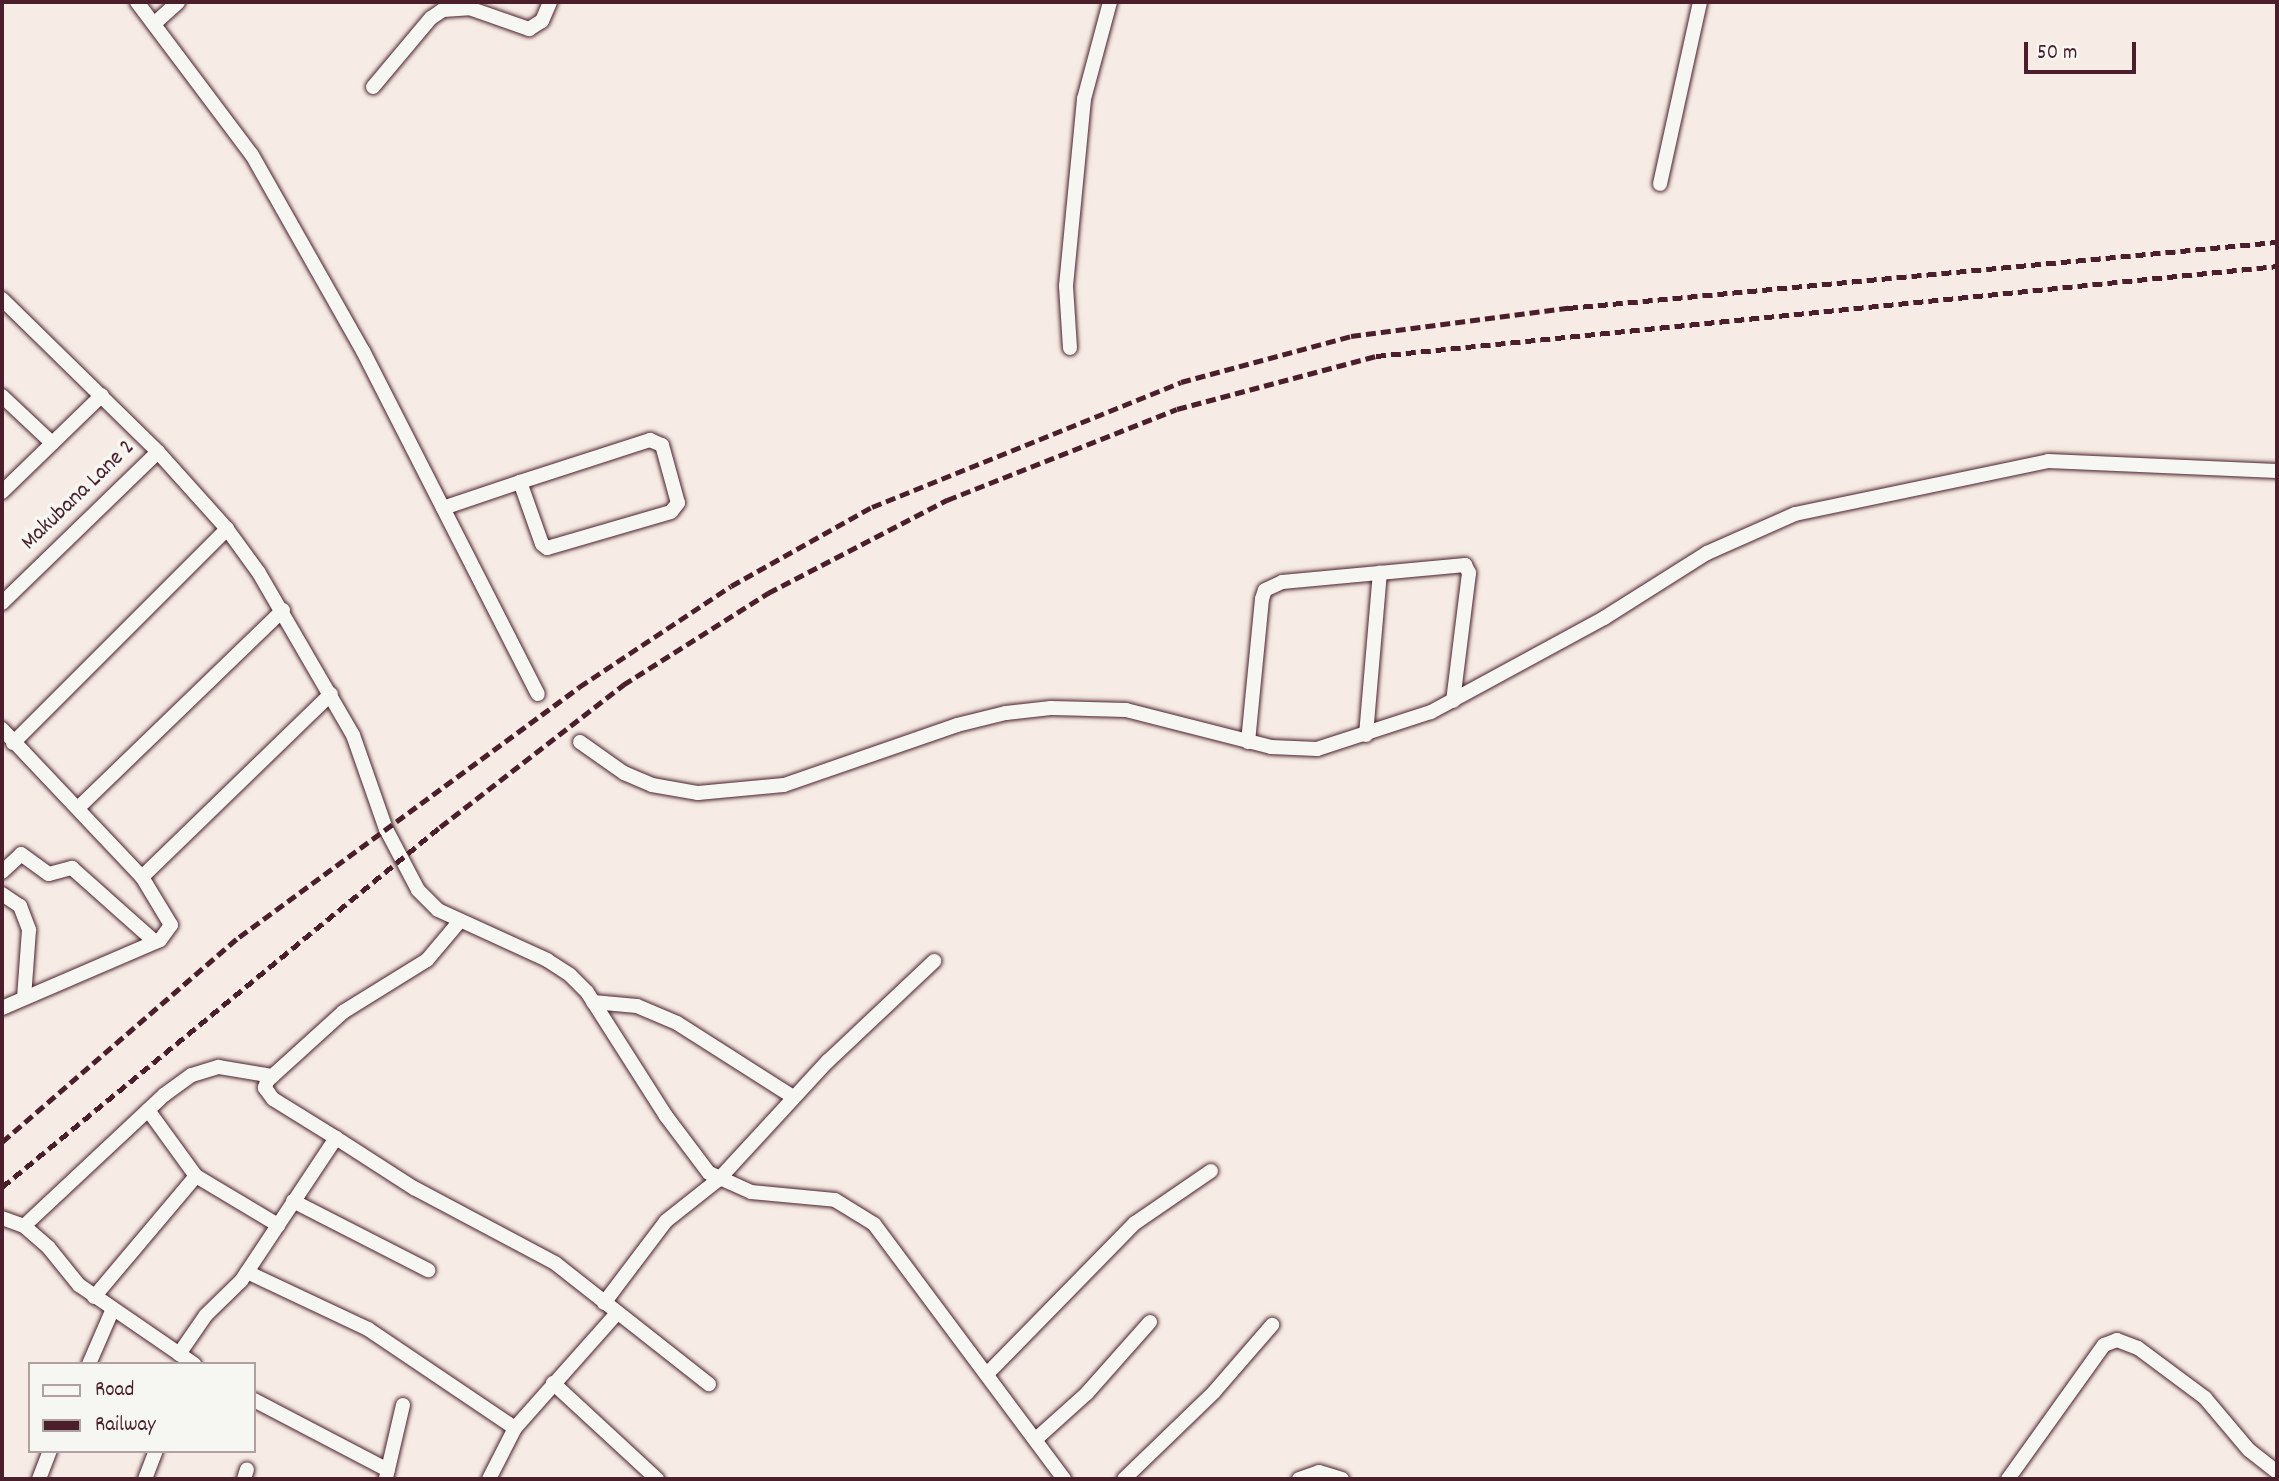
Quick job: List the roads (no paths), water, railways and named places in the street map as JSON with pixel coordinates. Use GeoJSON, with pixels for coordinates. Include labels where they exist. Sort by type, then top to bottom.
{"type":"FeatureCollection","features":[{"type":"Feature","properties":{"kind":"street"},"geometry":{"type":"LineString","coordinates":[[137,2],[252,155],[363,351],[538,694]]}},
{"type":"Feature","properties":{"kind":"street"},"geometry":{"type":"LineString","coordinates":[[155,23],[178,2]]}},
{"type":"Feature","properties":{"kind":"street"},"geometry":{"type":"LineString","coordinates":[[373,87],[430,18],[443,10],[469,8],[529,29],[542,20],[550,2]]}},
{"type":"Feature","properties":{"kind":"street"},"geometry":{"type":"LineString","coordinates":[[1070,348],[1066,286],[1084,99],[1110,2]]}},
{"type":"Feature","properties":{"kind":"street"},"geometry":{"type":"LineString","coordinates":[[1660,184],[1700,2]]}},
{"type":"Feature","properties":{"kind":"street"},"geometry":{"type":"LineString","coordinates":[[2,299],[158,452],[227,529],[283,610],[353,735],[400,859],[418,890],[438,910],[459,922],[547,960],[570,975],[593,1002],[698,1163],[718,1180],[751,1192],[835,1200],[874,1224],[1065,1479]]}},
{"type":"Feature","properties":{"kind":"street"},"geometry":{"type":"LineString","coordinates":[[2,492],[102,395]]}},
{"type":"Feature","properties":{"kind":"street"},"geometry":{"type":"LineString","coordinates":[[2,396],[52,443]]}},
{"type":"Feature","properties":{"kind":"street"},"geometry":{"type":"LineString","coordinates":[[443,508],[520,482],[650,440],[662,444],[678,503],[671,512],[547,548],[542,544],[520,482]]}},
{"type":"Feature","properties":{"kind":"street","name":"Makubana Lane 2"},"geometry":{"type":"LineString","coordinates":[[2,603],[158,452]]}},
{"type":"Feature","properties":{"kind":"street"},"geometry":{"type":"LineString","coordinates":[[580,742],[624,773],[652,785],[698,793],[784,785],[957,725],[1051,708],[1126,710],[1248,742],[1317,748],[1366,735],[1453,701],[1604,618],[1707,553],[1795,514],[2048,461],[2277,471]]}},
{"type":"Feature","properties":{"kind":"street"},"geometry":{"type":"LineString","coordinates":[[13,743],[227,529]]}},
{"type":"Feature","properties":{"kind":"street"},"geometry":{"type":"LineString","coordinates":[[1248,742],[1265,590],[1282,582],[1459,565],[1468,569],[1453,701]]}},
{"type":"Feature","properties":{"kind":"street"},"geometry":{"type":"LineString","coordinates":[[1366,735],[1380,573]]}},
{"type":"Feature","properties":{"kind":"street"},"geometry":{"type":"LineString","coordinates":[[78,808],[283,610]]}},
{"type":"Feature","properties":{"kind":"street"},"geometry":{"type":"LineString","coordinates":[[142,877],[331,694]]}},
{"type":"Feature","properties":{"kind":"street"},"geometry":{"type":"LineString","coordinates":[[2,729],[142,877],[171,925],[155,942],[2,1008]]}},
{"type":"Feature","properties":{"kind":"street"},"geometry":{"type":"LineString","coordinates":[[2,872],[21,854],[49,874],[72,868],[155,942]]}},
{"type":"Feature","properties":{"kind":"street"},"geometry":{"type":"LineString","coordinates":[[2,894],[20,906],[29,930],[24,998]]}},
{"type":"Feature","properties":{"kind":"street"},"geometry":{"type":"LineString","coordinates":[[459,922],[427,960],[343,1012],[272,1076],[265,1088],[267,1094],[414,1188],[528,1246],[709,1384]]}},
{"type":"Feature","properties":{"kind":"street"},"geometry":{"type":"LineString","coordinates":[[604,1303],[666,1221],[718,1180],[793,1097],[934,961]]}},
{"type":"Feature","properties":{"kind":"street"},"geometry":{"type":"LineString","coordinates":[[593,1002],[637,1006],[677,1023],[793,1097]]}},
{"type":"Feature","properties":{"kind":"street"},"geometry":{"type":"LineString","coordinates":[[24,1226],[148,1110],[205,1069],[272,1076]]}},
{"type":"Feature","properties":{"kind":"street"},"geometry":{"type":"LineString","coordinates":[[148,1110],[195,1176],[278,1225]]}},
{"type":"Feature","properties":{"kind":"street"},"geometry":{"type":"LineString","coordinates":[[179,1354],[206,1315],[247,1272],[337,1138]]}},
{"type":"Feature","properties":{"kind":"street"},"geometry":{"type":"LineString","coordinates":[[988,1373],[1135,1223],[1211,1171]]}},
{"type":"Feature","properties":{"kind":"street"},"geometry":{"type":"LineString","coordinates":[[94,1297],[195,1176]]}},
{"type":"Feature","properties":{"kind":"street"},"geometry":{"type":"LineString","coordinates":[[293,1201],[428,1269]]}},
{"type":"Feature","properties":{"kind":"street"},"geometry":{"type":"LineString","coordinates":[[2,1219],[24,1226],[94,1297],[191,1362]]}},
{"type":"Feature","properties":{"kind":"street"},"geometry":{"type":"LineString","coordinates":[[247,1272],[368,1329],[515,1428]]}},
{"type":"Feature","properties":{"kind":"street"},"geometry":{"type":"LineString","coordinates":[[90,1362],[112,1311]]}},
{"type":"Feature","properties":{"kind":"street"},"geometry":{"type":"LineString","coordinates":[[489,1479],[515,1428],[617,1313]]}},
{"type":"Feature","properties":{"kind":"street"},"geometry":{"type":"LineString","coordinates":[[1036,1439],[1087,1393],[1150,1322]]}},
{"type":"Feature","properties":{"kind":"street"},"geometry":{"type":"LineString","coordinates":[[1124,1479],[1214,1392],[1272,1325]]}},
{"type":"Feature","properties":{"kind":"street"},"geometry":{"type":"LineString","coordinates":[[2008,1479],[2104,1345],[2117,1340],[2138,1348],[2205,1398],[2249,1450],[2277,1472]]}},
{"type":"Feature","properties":{"kind":"street"},"geometry":{"type":"LineString","coordinates":[[553,1383],[657,1479]]}},
{"type":"Feature","properties":{"kind":"street"},"geometry":{"type":"LineString","coordinates":[[256,1401],[387,1475],[403,1405]]}},
{"type":"Feature","properties":{"kind":"street"},"geometry":{"type":"LineString","coordinates":[[39,1479],[49,1453]]}},
{"type":"Feature","properties":{"kind":"street"},"geometry":{"type":"LineString","coordinates":[[145,1479],[155,1453]]}},
{"type":"Feature","properties":{"kind":"street"},"geometry":{"type":"LineString","coordinates":[[1299,1479],[1319,1472],[1342,1479]]}},
{"type":"Feature","properties":{"kind":"railway"},"geometry":{"type":"LineString","coordinates":[[2,1142],[239,937],[579,687],[731,586],[872,507],[1181,382],[1351,336],[1568,308],[2277,242]]}},
{"type":"Feature","properties":{"kind":"railway"},"geometry":{"type":"LineString","coordinates":[[2,1187],[440,827],[623,685],[768,593],[947,500],[1177,409],[1376,356],[2277,266]]}}]}
